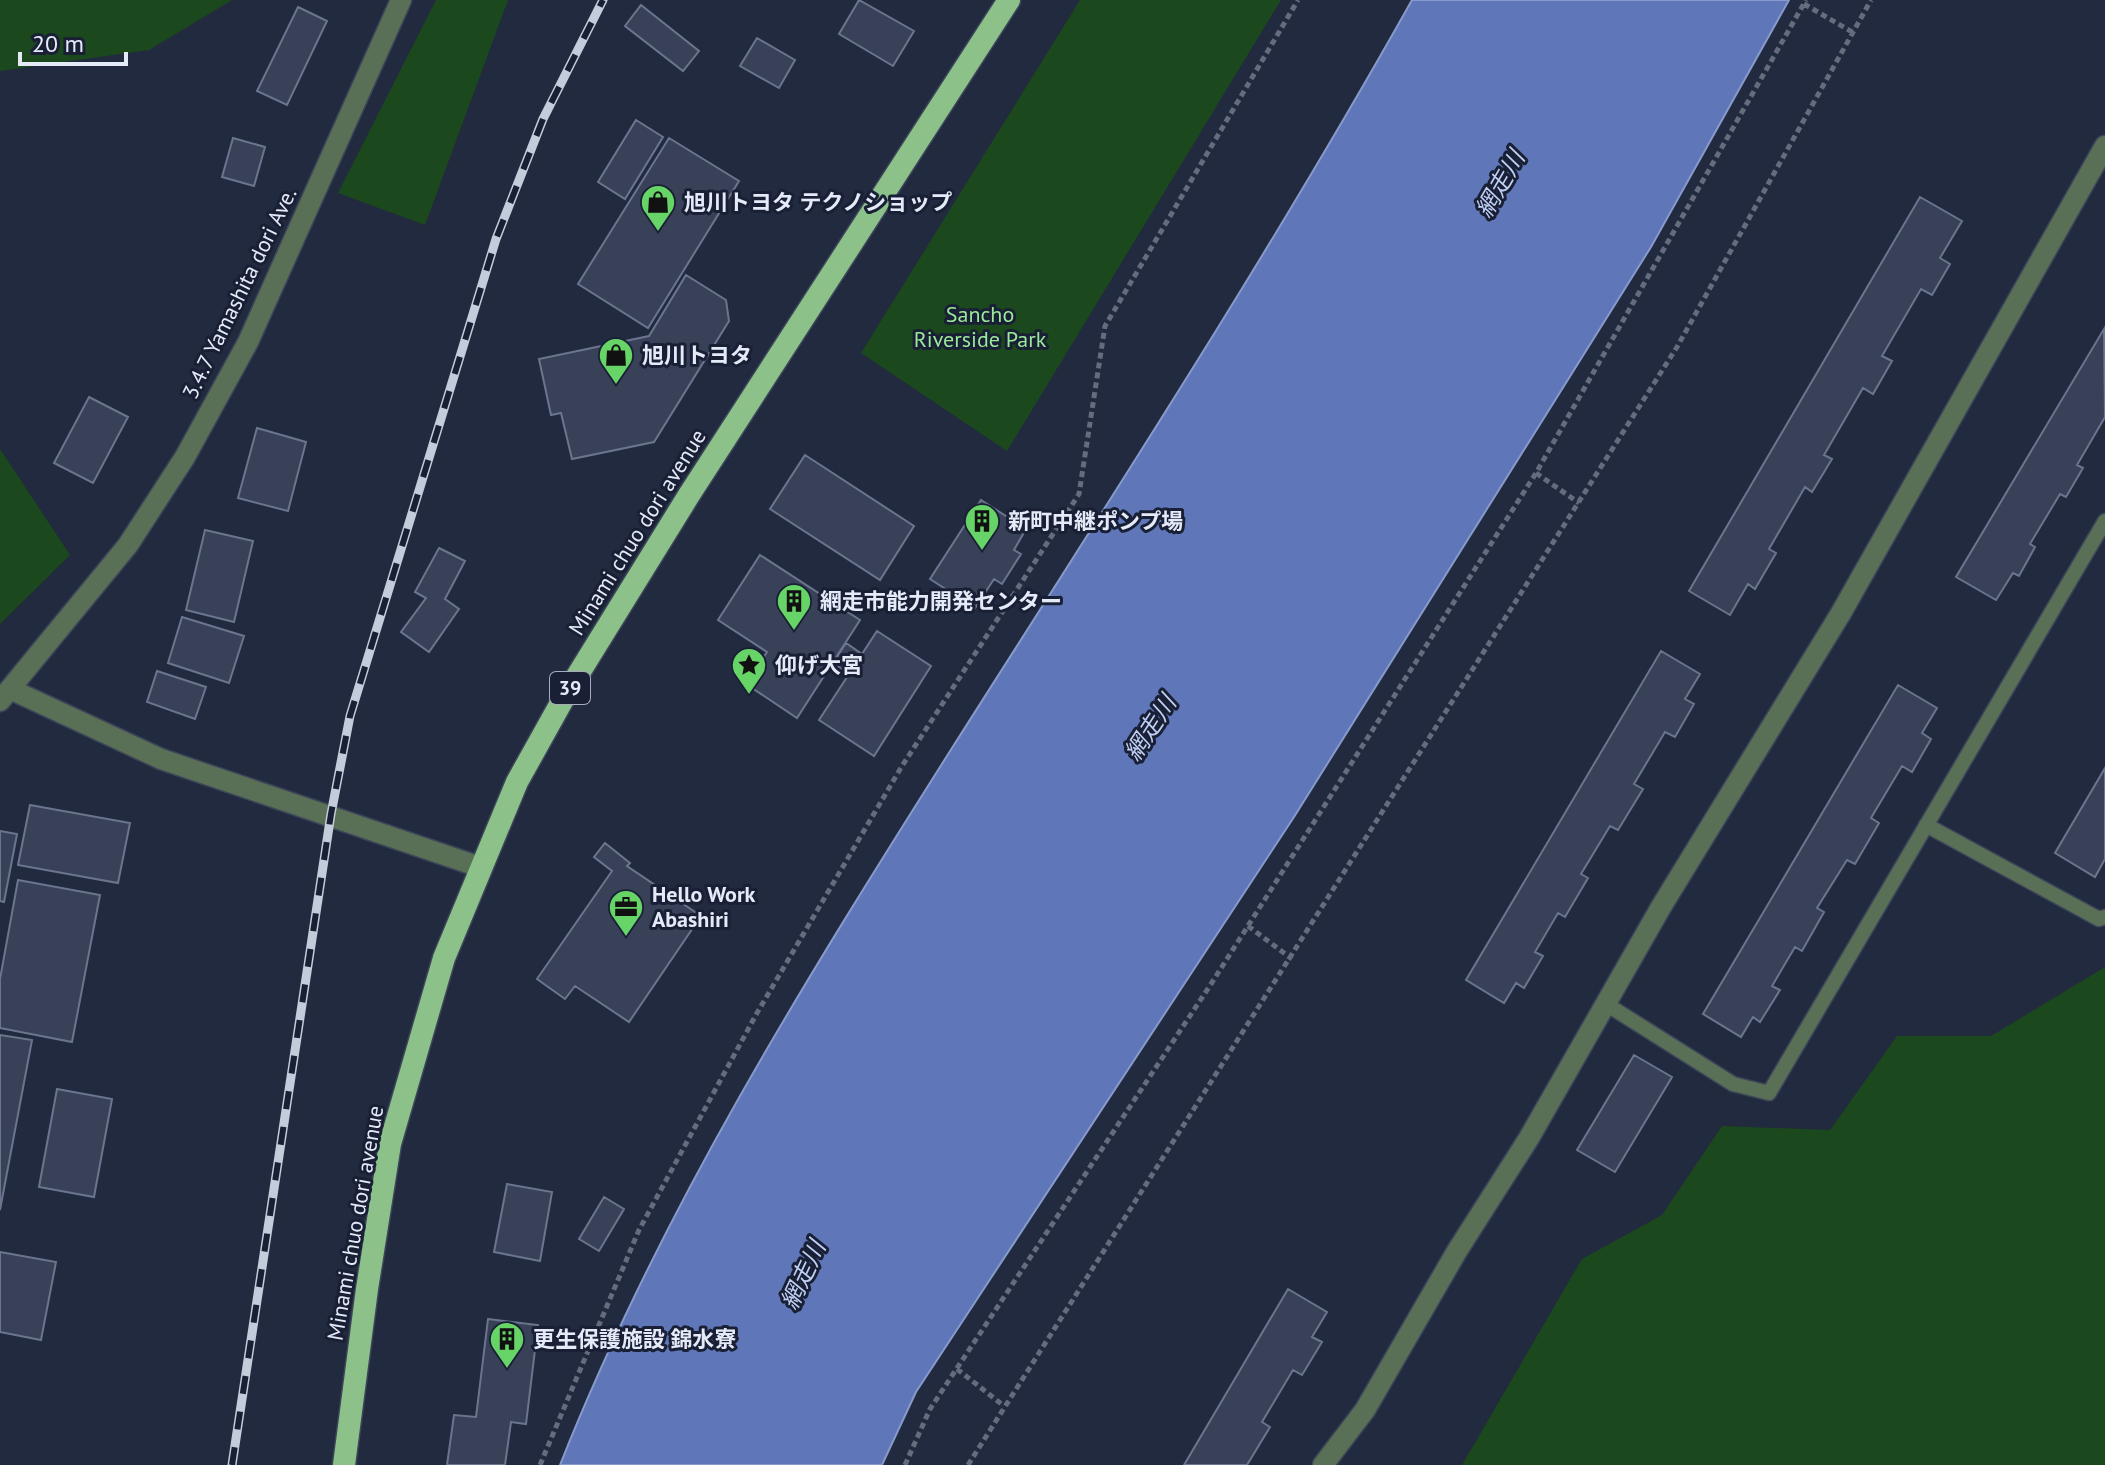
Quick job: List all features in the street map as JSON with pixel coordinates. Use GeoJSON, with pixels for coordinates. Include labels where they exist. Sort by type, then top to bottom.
{"type":"FeatureCollection","features":[{"type":"Feature","properties":{"kind":"highway","name":"Minami chuo dori avenue"},"geometry":{"type":"LineString","coordinates":[[344,1465],[390,1144],[444,958],[517,782],[566,694],[1009,0]]}},
{"type":"Feature","properties":{"kind":"street","name":"3.4.7 Yamashita dori Ave."},"geometry":{"type":"LineString","coordinates":[[6,695],[128,545],[185,457],[248,342],[401,0]]}},
{"type":"Feature","properties":{"kind":"street"},"geometry":{"type":"LineString","coordinates":[[1323,1465],[1365,1410],[1841,613],[2105,146]]}},
{"type":"Feature","properties":{"kind":"street"},"geometry":{"type":"LineString","coordinates":[[6,695],[161,759],[331,814],[480,867]]}},
{"type":"Feature","properties":{"kind":"lane"},"geometry":{"type":"LineString","coordinates":[[1606,1004],[1733,1084],[1769,1093],[2105,521]]}},
{"type":"Feature","properties":{"kind":"lane"},"geometry":{"type":"LineString","coordinates":[[1926,825],[2099,919],[2105,917]]}},
{"type":"Feature","properties":{"kind":"path"},"geometry":{"type":"LineString","coordinates":[[540,1465],[639,1230],[757,1013],[902,766],[1079,494],[1105,326],[1298,0]]}},
{"type":"Feature","properties":{"kind":"path"},"geometry":{"type":"LineString","coordinates":[[968,1465],[1292,959],[1677,347],[1871,0]]}},
{"type":"Feature","properties":{"kind":"path"},"geometry":{"type":"LineString","coordinates":[[905,1465],[930,1409],[1248,926],[1536,473],[1805,2],[1854,33]]}},
{"type":"Feature","properties":{"kind":"path"},"geometry":{"type":"LineString","coordinates":[[1536,473],[1579,503]]}},
{"type":"Feature","properties":{"kind":"path"},"geometry":{"type":"LineString","coordinates":[[1248,926],[1292,959]]}},
{"type":"Feature","properties":{"kind":"path"},"geometry":{"type":"LineString","coordinates":[[957,1369],[1004,1406]]}},
{"type":"Feature","properties":{"kind":"green space"},"geometry":{"type":"Polygon","coordinates":[[[0,0],[232,0],[149,50],[0,71],[0,0]]]}},
{"type":"Feature","properties":{"kind":"green space"},"geometry":{"type":"Polygon","coordinates":[[[436,0],[508,0],[425,225],[338,193],[436,0]]]}},
{"type":"Feature","properties":{"kind":"green space","name":"Sancho Riverside Park"},"geometry":{"type":"Polygon","coordinates":[[[1080,0],[1281,0],[1007,451],[861,353],[1080,0]]]}},
{"type":"Feature","properties":{"kind":"green space"},"geometry":{"type":"Polygon","coordinates":[[[0,449],[70,555],[0,624],[0,449]]]}},
{"type":"Feature","properties":{"kind":"green space"},"geometry":{"type":"Polygon","coordinates":[[[2105,967],[2105,1465],[1462,1465],[1582,1259],[1662,1215],[1722,1126],[1830,1130],[1897,1036],[1991,1036],[2105,967]]]}},
{"type":"Feature","properties":{"kind":"water","name":"網走川"},"geometry":{"type":"Polygon","coordinates":[[[1412,0],[1789,0],[1651,247],[1294,817],[916,1392],[882,1465],[560,1465],[643,1278],[790,1009],[1245,284],[1412,0]]]}},
{"type":"Feature","properties":{"kind":"building"},"geometry":{"type":"Polygon","coordinates":[[[859,0],[914,31],[893,66],[839,34],[859,0]]]}},
{"type":"Feature","properties":{"kind":"building"},"geometry":{"type":"Polygon","coordinates":[[[641,5],[699,51],[683,71],[625,26],[641,5]]]}},
{"type":"Feature","properties":{"kind":"building"},"geometry":{"type":"Polygon","coordinates":[[[298,7],[327,21],[287,105],[257,91],[298,7]]]}},
{"type":"Feature","properties":{"kind":"building"},"geometry":{"type":"Polygon","coordinates":[[[757,38],[795,60],[779,88],[740,66],[757,38]]]}},
{"type":"Feature","properties":{"kind":"building"},"geometry":{"type":"Polygon","coordinates":[[[636,120],[663,137],[625,199],[598,182],[636,120]]]}},
{"type":"Feature","properties":{"kind":"building"},"geometry":{"type":"Polygon","coordinates":[[[233,138],[265,147],[254,186],[222,177],[233,138]]]}},
{"type":"Feature","properties":{"kind":"building","name":"旭川トヨタ テクノショップ"},"geometry":{"type":"Polygon","coordinates":[[[669,138],[739,181],[648,328],[578,284],[669,138]]]}},
{"type":"Feature","properties":{"kind":"building"},"geometry":{"type":"Polygon","coordinates":[[[1920,197],[1962,221],[1940,258],[1950,264],[1932,295],[1921,289],[1882,356],[1892,361],[1873,394],[1863,388],[1824,455],[1832,459],[1812,492],[1805,487],[1769,549],[1776,553],[1755,589],[1748,584],[1730,615],[1689,591],[1920,197]]]}},
{"type":"Feature","properties":{"kind":"building","name":"旭川トヨタ"},"geometry":{"type":"Polygon","coordinates":[[[686,275],[726,300],[729,321],[654,442],[572,459],[561,413],[551,415],[539,359],[649,336],[686,275]]]}},
{"type":"Feature","properties":{"kind":"building"},"geometry":{"type":"Polygon","coordinates":[[[2104,329],[2105,417],[2077,465],[2083,468],[2066,497],[2060,494],[2030,544],[2035,547],[2019,576],[2013,573],[1996,600],[1956,577],[2104,329]]]}},
{"type":"Feature","properties":{"kind":"building"},"geometry":{"type":"Polygon","coordinates":[[[89,397],[128,417],[93,483],[54,463],[89,397]]]}},
{"type":"Feature","properties":{"kind":"building"},"geometry":{"type":"Polygon","coordinates":[[[257,428],[306,442],[288,511],[238,498],[257,428]]]}},
{"type":"Feature","properties":{"kind":"building"},"geometry":{"type":"Polygon","coordinates":[[[805,455],[914,526],[880,580],[770,509],[805,455]]]}},
{"type":"Feature","properties":{"kind":"building","name":"新町中継ポンプ場"},"geometry":{"type":"Polygon","coordinates":[[[981,500],[1026,529],[1014,550],[1021,554],[1002,584],[994,579],[975,608],[930,579],[981,500]]]}},
{"type":"Feature","properties":{"kind":"building"},"geometry":{"type":"Polygon","coordinates":[[[205,530],[253,541],[234,622],[186,610],[205,530]]]}},
{"type":"Feature","properties":{"kind":"building"},"geometry":{"type":"Polygon","coordinates":[[[439,548],[465,561],[445,599],[459,609],[429,652],[401,632],[426,598],[415,592],[439,548]]]}},
{"type":"Feature","properties":{"kind":"building","name":"網走市能力開発センター"},"geometry":{"type":"Polygon","coordinates":[[[760,555],[860,620],[797,718],[746,684],[767,652],[718,620],[760,555]]]}},
{"type":"Feature","properties":{"kind":"building"},"geometry":{"type":"Polygon","coordinates":[[[182,617],[244,636],[229,683],[168,663],[182,617]]]}},
{"type":"Feature","properties":{"kind":"building"},"geometry":{"type":"Polygon","coordinates":[[[877,631],[931,666],[874,756],[819,720],[849,674],[833,663],[846,643],[862,654],[877,631]]]}},
{"type":"Feature","properties":{"kind":"building"},"geometry":{"type":"Polygon","coordinates":[[[1661,651],[1700,674],[1685,699],[1694,704],[1675,737],[1665,732],[1634,784],[1643,789],[1618,830],[1610,826],[1581,874],[1588,878],[1565,917],[1558,913],[1535,952],[1543,956],[1524,988],[1516,983],[1504,1003],[1466,980],[1661,651]]]}},
{"type":"Feature","properties":{"kind":"building"},"geometry":{"type":"Polygon","coordinates":[[[157,671],[206,687],[195,719],[147,702],[157,671]]]}},
{"type":"Feature","properties":{"kind":"building"},"geometry":{"type":"Polygon","coordinates":[[[1898,685],[1937,708],[1922,733],[1931,739],[1912,772],[1902,766],[1871,818],[1879,823],[1855,864],[1847,860],[1817,908],[1824,912],[1802,951],[1795,947],[1772,986],[1780,990],[1760,1022],[1753,1017],[1741,1037],[1703,1014],[1898,685]]]}},
{"type":"Feature","properties":{"kind":"building"},"geometry":{"type":"Polygon","coordinates":[[[2105,768],[2105,859],[2095,877],[2055,853],[2105,768]]]}},
{"type":"Feature","properties":{"kind":"building"},"geometry":{"type":"Polygon","coordinates":[[[30,805],[130,823],[118,883],[18,865],[30,805]]]}},
{"type":"Feature","properties":{"kind":"building"},"geometry":{"type":"Polygon","coordinates":[[[0,831],[17,834],[4,902],[0,901],[0,831]]]}},
{"type":"Feature","properties":{"kind":"building","name":"Hello Work Abashiri"},"geometry":{"type":"Polygon","coordinates":[[[605,843],[630,863],[627,866],[701,916],[629,1022],[575,986],[565,999],[537,979],[612,871],[594,857],[605,843]]]}},
{"type":"Feature","properties":{"kind":"building"},"geometry":{"type":"Polygon","coordinates":[[[18,880],[100,895],[72,1042],[0,1028],[0,979],[18,880]]]}},
{"type":"Feature","properties":{"kind":"building"},"geometry":{"type":"Polygon","coordinates":[[[0,1035],[32,1040],[0,1210],[0,1035]]]}},
{"type":"Feature","properties":{"kind":"building"},"geometry":{"type":"Polygon","coordinates":[[[1634,1055],[1672,1077],[1615,1172],[1577,1150],[1634,1055]]]}},
{"type":"Feature","properties":{"kind":"building"},"geometry":{"type":"Polygon","coordinates":[[[57,1089],[112,1099],[94,1197],[39,1187],[57,1089]]]}},
{"type":"Feature","properties":{"kind":"building"},"geometry":{"type":"Polygon","coordinates":[[[507,1184],[552,1192],[540,1261],[494,1252],[507,1184]]]}},
{"type":"Feature","properties":{"kind":"building"},"geometry":{"type":"Polygon","coordinates":[[[604,1197],[624,1209],[599,1251],[579,1239],[604,1197]]]}},
{"type":"Feature","properties":{"kind":"building"},"geometry":{"type":"Polygon","coordinates":[[[0,1252],[56,1262],[41,1340],[0,1332],[0,1252]]]}},
{"type":"Feature","properties":{"kind":"building"},"geometry":{"type":"Polygon","coordinates":[[[1288,1289],[1327,1312],[1312,1337],[1322,1342],[1302,1375],[1293,1370],[1262,1422],[1270,1427],[1247,1465],[1184,1465],[1288,1289]]]}},
{"type":"Feature","properties":{"kind":"building","name":"更生保護施設 錦水寮"},"geometry":{"type":"Polygon","coordinates":[[[488,1319],[538,1325],[526,1424],[511,1422],[505,1465],[447,1465],[454,1415],[476,1417],[488,1319]]]}},
{"type":"Feature","properties":{"kind":"railway"},"geometry":{"type":"LineString","coordinates":[[232,1465],[331,814],[350,716],[496,239],[543,119],[603,0]]}},
{"type":"Feature","properties":{"kind":"place","name":"旭川トヨタ テクノショップ"},"geometry":{"type":"Point","coordinates":[658,233]}},
{"type":"Feature","properties":{"kind":"place","name":"旭川トヨタ"},"geometry":{"type":"Point","coordinates":[616,386]}},
{"type":"Feature","properties":{"kind":"place","name":"新町中継ポンプ場"},"geometry":{"type":"Point","coordinates":[982,552]}},
{"type":"Feature","properties":{"kind":"place","name":"網走市能力開発センター"},"geometry":{"type":"Point","coordinates":[794,632]}},
{"type":"Feature","properties":{"kind":"place","name":"仰げ大宮"},"geometry":{"type":"Point","coordinates":[749,696]}},
{"type":"Feature","properties":{"kind":"place","name":"Hello Work Abashiri"},"geometry":{"type":"Point","coordinates":[626,938]}},
{"type":"Feature","properties":{"kind":"place","name":"更生保護施設 錦水寮"},"geometry":{"type":"Point","coordinates":[507,1370]}}]}
